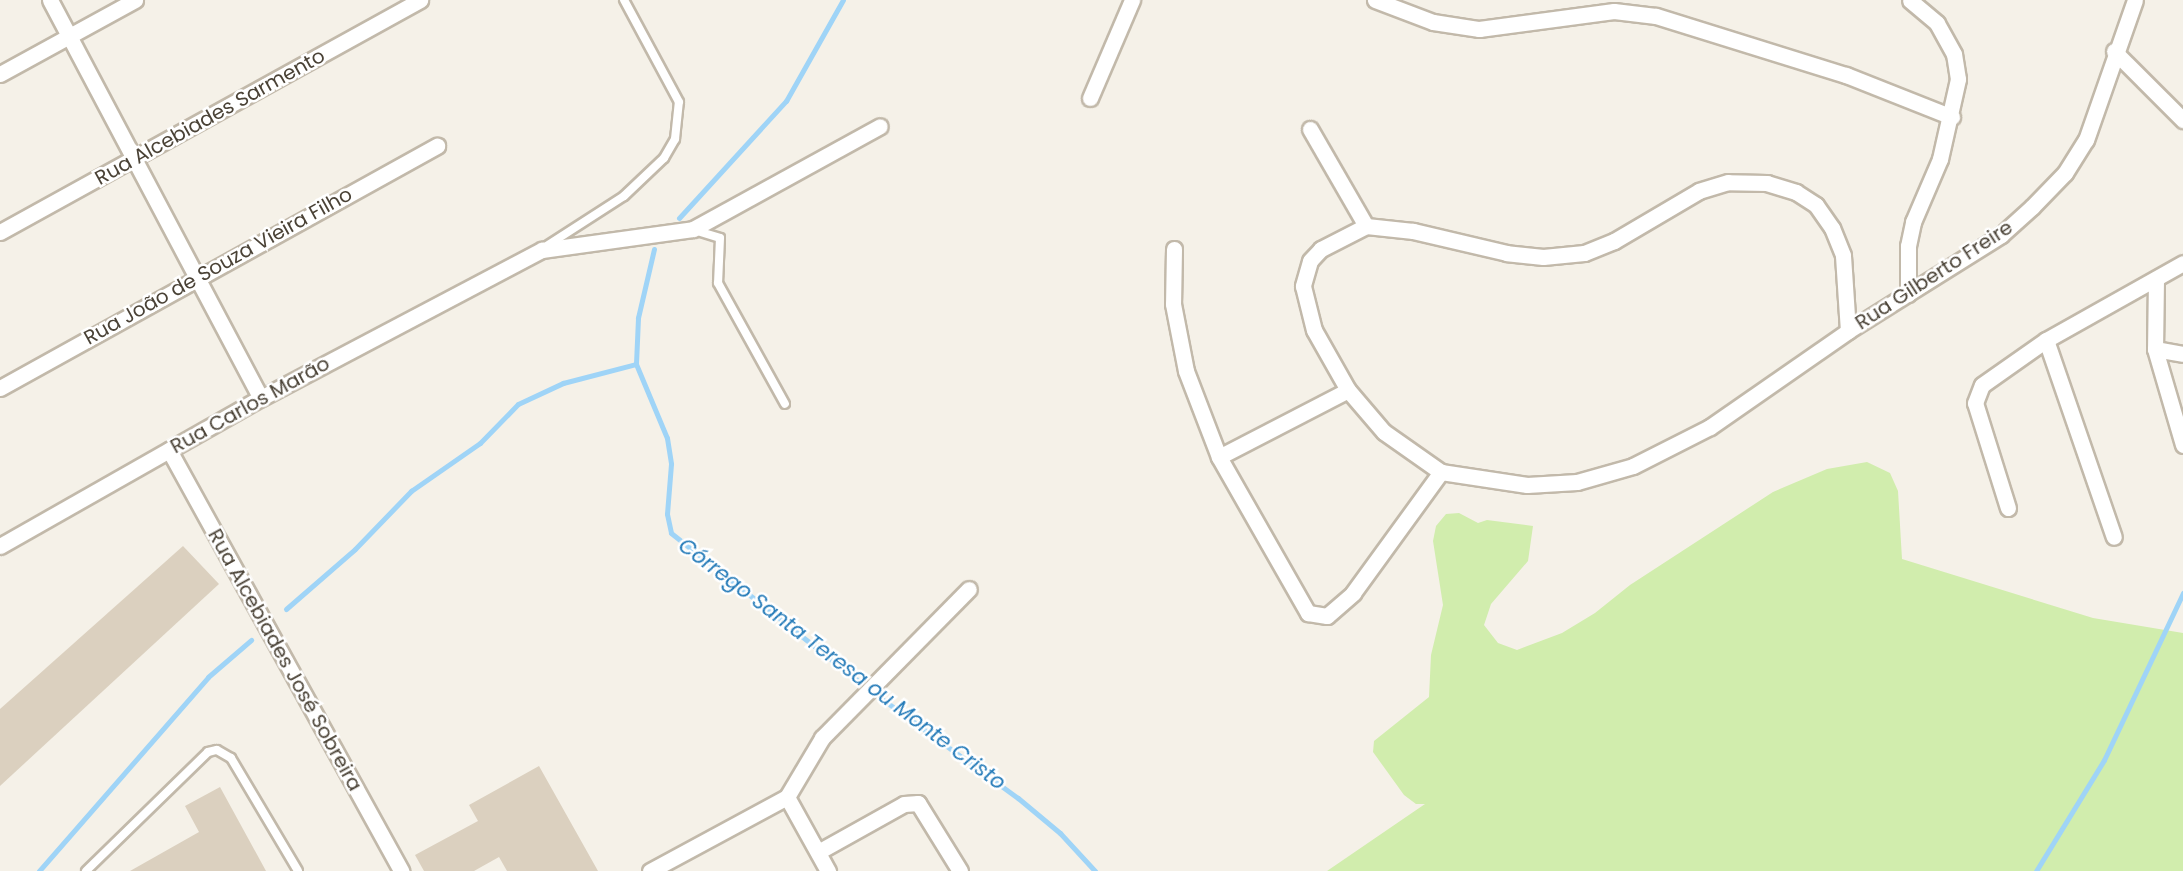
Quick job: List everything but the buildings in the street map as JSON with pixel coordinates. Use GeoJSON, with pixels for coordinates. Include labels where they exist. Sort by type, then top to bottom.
{"type":"FeatureCollection","features":[{"type":"Feature","properties":{"kind":"street"},"geometry":{"type":"LineString","coordinates":[[50,0],[261,398]]}},
{"type":"Feature","properties":{"kind":"street"},"geometry":{"type":"LineString","coordinates":[[0,74],[135,0]]}},
{"type":"Feature","properties":{"kind":"street","name":"Rua Alcebiades Sarmento"},"geometry":{"type":"LineString","coordinates":[[0,232],[420,0]]}},
{"type":"Feature","properties":{"kind":"street"},"geometry":{"type":"LineString","coordinates":[[1090,98],[1132,0]]}},
{"type":"Feature","properties":{"kind":"street"},"geometry":{"type":"LineString","coordinates":[[1375,0],[1433,22],[1479,29],[1614,12],[1656,16],[1846,75],[1952,117]]}},
{"type":"Feature","properties":{"kind":"street"},"geometry":{"type":"LineString","coordinates":[[1908,294],[1908,246],[1913,222],[1940,159],[1952,117],[1958,79],[1954,54],[1937,23],[1910,0]]}},
{"type":"Feature","properties":{"kind":"street","name":"Rua Gilberto Freire"},"geometry":{"type":"LineString","coordinates":[[1441,472],[1527,485],[1577,482],[1633,466],[1710,427],[1848,331],[2001,235],[2065,173],[2085,140],[2114,51],[2135,0]]}},
{"type":"Feature","properties":{"kind":"street"},"geometry":{"type":"LineString","coordinates":[[2114,51],[2183,120]]}},
{"type":"Feature","properties":{"kind":"street"},"geometry":{"type":"LineString","coordinates":[[693,229],[880,126]]}},
{"type":"Feature","properties":{"kind":"street"},"geometry":{"type":"LineString","coordinates":[[1310,129],[1366,226]]}},
{"type":"Feature","properties":{"kind":"street","name":"Rua João de Souza Vieira Filho"},"geometry":{"type":"LineString","coordinates":[[0,388],[437,146]]}},
{"type":"Feature","properties":{"kind":"street"},"geometry":{"type":"LineString","coordinates":[[1174,249],[1171,279],[1176,333],[1219,457],[1308,613],[1319,617],[1327,616],[1353,593],[1441,472],[1409,453],[1384,432],[1348,390],[1314,330],[1303,286],[1310,261],[1321,249],[1366,226],[1413,231],[1507,253],[1543,257],[1584,253],[1614,241],[1699,191],[1728,182],[1767,183],[1796,192],[1816,206],[1832,228],[1843,255],[1848,331]]}},
{"type":"Feature","properties":{"kind":"street","name":"Rua Carlos Marão"},"geometry":{"type":"LineString","coordinates":[[0,546],[261,398],[542,250],[693,229]]}},
{"type":"Feature","properties":{"kind":"street"},"geometry":{"type":"LineString","coordinates":[[2008,508],[1975,403],[1977,393],[1990,378],[2046,340],[2183,263]]}},
{"type":"Feature","properties":{"kind":"street"},"geometry":{"type":"LineString","coordinates":[[2156,279],[2155,349],[2183,444]]}},
{"type":"Feature","properties":{"kind":"street"},"geometry":{"type":"LineString","coordinates":[[2046,340],[2114,537]]}},
{"type":"Feature","properties":{"kind":"street"},"geometry":{"type":"LineString","coordinates":[[2155,349],[2183,354]]}},
{"type":"Feature","properties":{"kind":"street"},"geometry":{"type":"LineString","coordinates":[[1219,457],[1348,390]]}},
{"type":"Feature","properties":{"kind":"street","name":"Rua Alcebiades José Sobreira"},"geometry":{"type":"LineString","coordinates":[[169,450],[401,871]]}},
{"type":"Feature","properties":{"kind":"street"},"geometry":{"type":"LineString","coordinates":[[650,871],[787,797],[807,757],[860,699],[969,589]]}},
{"type":"Feature","properties":{"kind":"street"},"geometry":{"type":"LineString","coordinates":[[787,797],[828,871]]}},
{"type":"Feature","properties":{"kind":"street"},"geometry":{"type":"LineString","coordinates":[[818,852],[903,804],[918,803],[960,871]]}},
{"type":"Feature","properties":{"kind":"lane"},"geometry":{"type":"LineString","coordinates":[[542,250],[624,196],[664,158],[675,139],[679,102],[624,0]]}},
{"type":"Feature","properties":{"kind":"lane"},"geometry":{"type":"LineString","coordinates":[[693,229],[720,238],[718,283],[785,404]]}},
{"type":"Feature","properties":{"kind":"lane"},"geometry":{"type":"LineString","coordinates":[[86,871],[208,752],[217,750],[231,758],[298,871]]}},
{"type":"Feature","properties":{"kind":"green space"},"geometry":{"type":"Polygon","coordinates":[[[1867,462],[1890,473],[1898,491],[1902,559],[2093,618],[2183,633],[2183,871],[1327,871],[1425,804],[1416,804],[1404,795],[1373,752],[1374,741],[1429,697],[1431,655],[1443,605],[1433,541],[1436,526],[1446,514],[1459,513],[1478,523],[1487,520],[1533,526],[1528,561],[1491,604],[1484,625],[1498,643],[1517,650],[1562,633],[1595,613],[1630,585],[1773,492],[1827,469],[1867,462]]]}},
{"type":"Feature","properties":{"kind":"waterway","name":"Córrego Santa Teresa ou Monte Cristo"},"geometry":{"type":"LineString","coordinates":[[679,218],[786,101],[843,0]]}},
{"type":"Feature","properties":{"kind":"waterway","name":"Córrego Santa Teresa ou Monte Cristo"},"geometry":{"type":"LineString","coordinates":[[654,249],[638,318],[636,364],[667,438],[671,464],[667,514],[671,533],[867,688],[1018,798],[1060,833],[1095,871]]}},
{"type":"Feature","properties":{"kind":"waterway"},"geometry":{"type":"LineString","coordinates":[[286,609],[355,549],[411,491],[480,443],[518,404],[563,383],[636,364]]}},
{"type":"Feature","properties":{"kind":"waterway"},"geometry":{"type":"LineString","coordinates":[[2036,871],[2104,760],[2183,593]]}},
{"type":"Feature","properties":{"kind":"waterway"},"geometry":{"type":"LineString","coordinates":[[39,871],[208,677],[251,640]]}}]}
